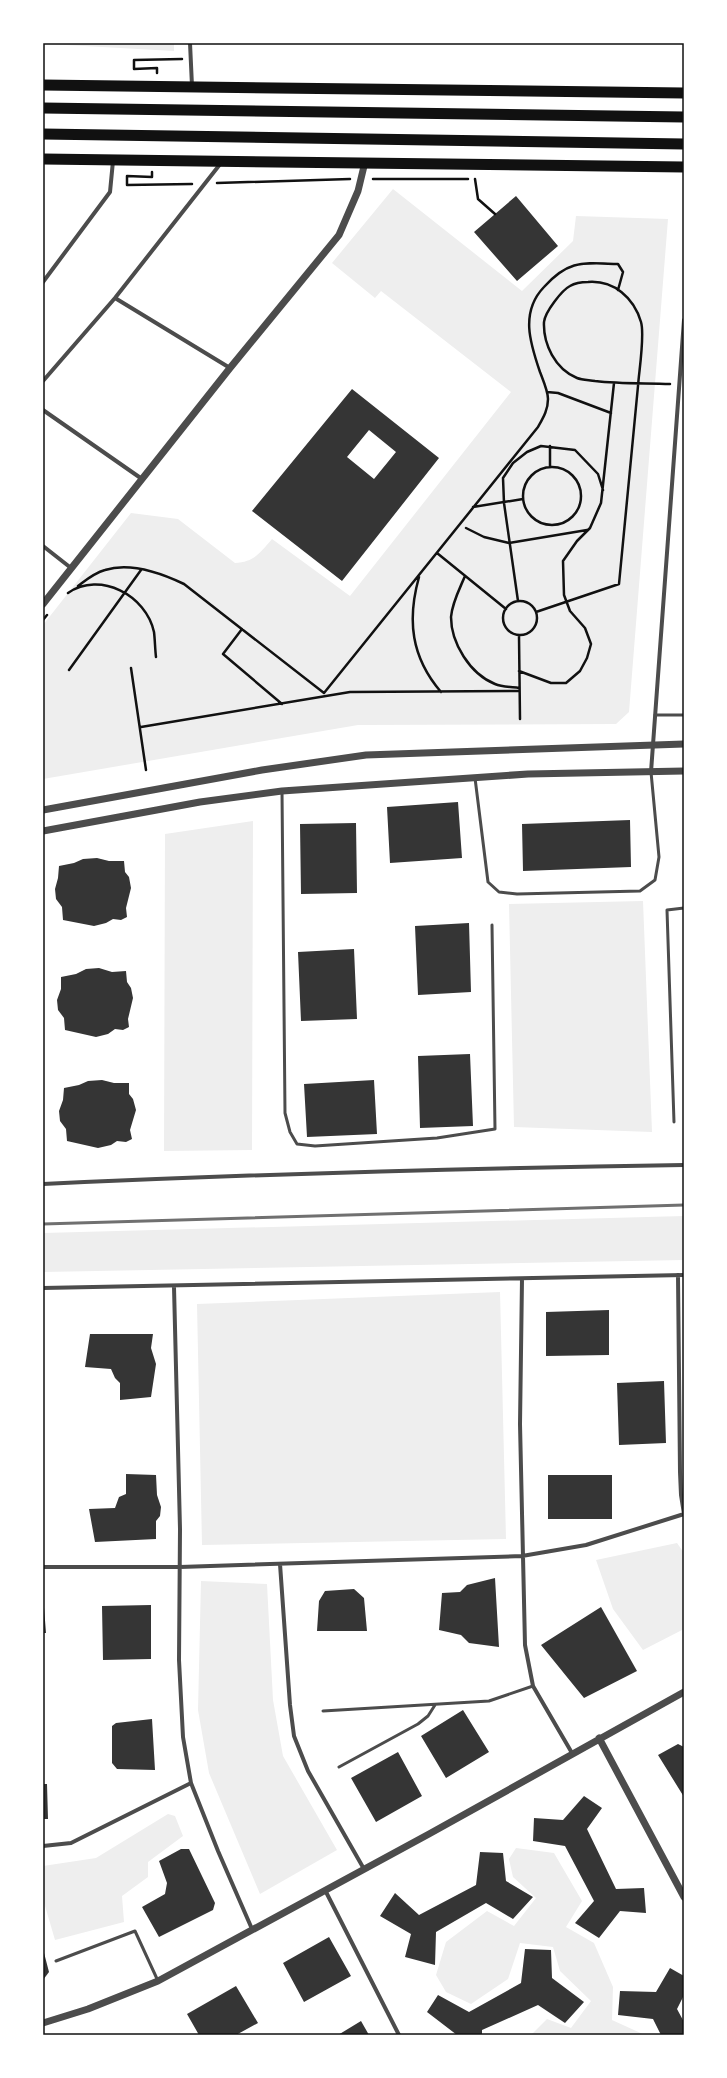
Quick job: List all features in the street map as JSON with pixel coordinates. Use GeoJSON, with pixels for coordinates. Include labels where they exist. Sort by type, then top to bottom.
{"type":"FeatureCollection","features":[{"type":"Feature","properties":{"kind":"highway"},"geometry":{"type":"LineString","coordinates":[[43,85],[684,93]]}},
{"type":"Feature","properties":{"kind":"highway"},"geometry":{"type":"LineString","coordinates":[[43,108],[684,117]]}},
{"type":"Feature","properties":{"kind":"highway"},"geometry":{"type":"LineString","coordinates":[[43,134],[684,144]]}},
{"type":"Feature","properties":{"kind":"highway"},"geometry":{"type":"LineString","coordinates":[[43,159],[222,160],[684,167]]}},
{"type":"Feature","properties":{"kind":"street"},"geometry":{"type":"LineString","coordinates":[[190,43],[192,86]]}},
{"type":"Feature","properties":{"kind":"street"},"geometry":{"type":"LineString","coordinates":[[43,282],[110,192],[113,159]]}},
{"type":"Feature","properties":{"kind":"street"},"geometry":{"type":"LineString","coordinates":[[43,381],[115,298],[175,223],[203,183],[222,160]]}},
{"type":"Feature","properties":{"kind":"street"},"geometry":{"type":"LineString","coordinates":[[43,604],[230,368],[339,235],[358,191],[365,162]]}},
{"type":"Feature","properties":{"kind":"street"},"geometry":{"type":"LineString","coordinates":[[115,298],[230,368]]}},
{"type":"Feature","properties":{"kind":"street"},"geometry":{"type":"LineString","coordinates":[[651,772],[684,320]]}},
{"type":"Feature","properties":{"kind":"street"},"geometry":{"type":"LineString","coordinates":[[43,410],[142,479]]}},
{"type":"Feature","properties":{"kind":"street"},"geometry":{"type":"LineString","coordinates":[[43,546],[71,568]]}},
{"type":"Feature","properties":{"kind":"street"},"geometry":{"type":"LineString","coordinates":[[43,810],[262,770],[366,755],[684,744]]}},
{"type":"Feature","properties":{"kind":"street"},"geometry":{"type":"LineString","coordinates":[[43,831],[200,802],[282,791],[528,774],[684,771]]}},
{"type":"Feature","properties":{"kind":"street"},"geometry":{"type":"LineString","coordinates":[[43,1184],[206,1176],[484,1168],[684,1165]]}},
{"type":"Feature","properties":{"kind":"street"},"geometry":{"type":"LineString","coordinates":[[43,1567],[180,1567],[522,1556],[586,1545],[684,1514],[680,1472],[678,1275]]}},
{"type":"Feature","properties":{"kind":"street"},"geometry":{"type":"LineString","coordinates":[[43,1288],[174,1287],[684,1275]]}},
{"type":"Feature","properties":{"kind":"street"},"geometry":{"type":"LineString","coordinates":[[522,1279],[520,1424],[525,1645],[533,1686],[572,1753]]}},
{"type":"Feature","properties":{"kind":"street"},"geometry":{"type":"LineString","coordinates":[[174,1287],[180,1567],[179,1668],[183,1737],[191,1783],[218,1851],[252,1929]]}},
{"type":"Feature","properties":{"kind":"street"},"geometry":{"type":"LineString","coordinates":[[280,1564],[290,1705],[294,1736],[317,1789],[364,1869]]}},
{"type":"Feature","properties":{"kind":"street"},"geometry":{"type":"LineString","coordinates":[[43,2023],[88,2009],[158,1981],[684,1692]]}},
{"type":"Feature","properties":{"kind":"street"},"geometry":{"type":"LineString","coordinates":[[599,1738],[684,1897]]}},
{"type":"Feature","properties":{"kind":"street"},"geometry":{"type":"LineString","coordinates":[[43,1846],[70,1843],[191,1783]]}},
{"type":"Feature","properties":{"kind":"street"},"geometry":{"type":"LineString","coordinates":[[325,1890],[399,2035]]}},
{"type":"Feature","properties":{"kind":"lane"},"geometry":{"type":"LineString","coordinates":[[655,716],[684,715]]}},
{"type":"Feature","properties":{"kind":"lane"},"geometry":{"type":"LineString","coordinates":[[475,778],[488,882],[500,892],[517,894],[640,891],[655,880],[659,857],[651,772]]}},
{"type":"Feature","properties":{"kind":"lane"},"geometry":{"type":"LineString","coordinates":[[282,791],[285,1113],[290,1132],[298,1144],[315,1146],[437,1138],[495,1129],[492,925]]}},
{"type":"Feature","properties":{"kind":"lane"},"geometry":{"type":"LineString","coordinates":[[674,1122],[668,910],[684,908]]}},
{"type":"Feature","properties":{"kind":"lane"},"geometry":{"type":"LineString","coordinates":[[323,1711],[489,1701],[533,1686]]}},
{"type":"Feature","properties":{"kind":"lane"},"geometry":{"type":"LineString","coordinates":[[339,1767],[418,1724],[428,1716],[435,1705]]}},
{"type":"Feature","properties":{"kind":"lane"},"geometry":{"type":"LineString","coordinates":[[56,1961],[135,1930],[158,1981]]}},
{"type":"Feature","properties":{"kind":"path"},"geometry":{"type":"LineString","coordinates":[[157,68],[134,69],[134,60],[190,59]]}},
{"type":"Feature","properties":{"kind":"path"},"geometry":{"type":"LineString","coordinates":[[152,177],[127,176],[127,185],[157,186],[361,178],[482,179]]}},
{"type":"Feature","properties":{"kind":"path"},"geometry":{"type":"LineString","coordinates":[[475,179],[478,199],[495,214]]}},
{"type":"Feature","properties":{"kind":"path"},"geometry":{"type":"LineString","coordinates":[[324,693],[538,427],[547,409],[548,397],[530,345],[528,316],[537,294],[554,276],[580,262],[618,264],[623,272],[618,290]]}},
{"type":"Feature","properties":{"kind":"path"},"geometry":{"type":"LineString","coordinates":[[536,612],[619,584],[638,384],[642,324],[637,310],[627,296],[612,285],[589,282],[570,285],[557,298],[544,320],[545,342],[554,359],[566,371],[578,379],[614,383],[638,384],[679,384]]}},
{"type":"Feature","properties":{"kind":"path"},"geometry":{"type":"LineString","coordinates":[[519,671],[540,680],[566,683],[580,671],[587,658],[591,644],[585,628],[570,611],[564,596],[563,561],[576,541],[588,530],[601,503],[614,383]]}},
{"type":"Feature","properties":{"kind":"path"},"geometry":{"type":"LineString","coordinates":[[547,392],[558,393],[611,413]]}},
{"type":"Feature","properties":{"kind":"path"},"geometry":{"type":"LineString","coordinates":[[518,601],[504,503],[503,478],[513,463],[527,452],[541,446],[575,450],[598,474],[603,491]]}},
{"type":"Feature","properties":{"kind":"path"},"geometry":{"type":"LineString","coordinates":[[550,446],[550,467]]}},
{"type":"Feature","properties":{"kind":"path"},"geometry":{"type":"LineString","coordinates":[[550,467],[560,468],[569,472],[576,479],[580,488],[581,498],[573,516],[561,523],[546,525],[530,516],[525,508],[523,489],[527,481],[541,469],[550,467]]}},
{"type":"Feature","properties":{"kind":"path"},"geometry":{"type":"LineString","coordinates":[[473,508],[523,499]]}},
{"type":"Feature","properties":{"kind":"path"},"geometry":{"type":"LineString","coordinates":[[466,528],[484,537],[509,543],[588,530]]}},
{"type":"Feature","properties":{"kind":"path"},"geometry":{"type":"LineString","coordinates":[[437,553],[506,608]]}},
{"type":"Feature","properties":{"kind":"path"},"geometry":{"type":"LineString","coordinates":[[66,594],[89,577],[105,570],[129,568],[164,574],[184,584],[327,696]]}},
{"type":"Feature","properties":{"kind":"path"},"geometry":{"type":"LineString","coordinates":[[69,670],[141,570]]}},
{"type":"Feature","properties":{"kind":"path"},"geometry":{"type":"LineString","coordinates":[[419,575],[414,601],[413,634],[418,656],[428,677],[441,692]]}},
{"type":"Feature","properties":{"kind":"path"},"geometry":{"type":"LineString","coordinates":[[465,576],[457,594],[451,616],[452,632],[458,647],[467,661],[483,677],[495,684],[519,690]]}},
{"type":"Feature","properties":{"kind":"path"},"geometry":{"type":"LineString","coordinates":[[78,586],[100,584],[115,587],[132,597],[154,631],[156,657]]}},
{"type":"Feature","properties":{"kind":"path"},"geometry":{"type":"LineString","coordinates":[[518,601],[529,603],[536,612],[538,618],[534,629],[524,635],[519,636],[513,634],[505,626],[503,616],[506,608],[512,603],[518,601]]}},
{"type":"Feature","properties":{"kind":"path"},"geometry":{"type":"LineString","coordinates":[[43,620],[51,609]]}},
{"type":"Feature","properties":{"kind":"path"},"geometry":{"type":"LineString","coordinates":[[242,629],[223,654],[282,704]]}},
{"type":"Feature","properties":{"kind":"path"},"geometry":{"type":"LineString","coordinates":[[519,636],[520,719]]}},
{"type":"Feature","properties":{"kind":"path"},"geometry":{"type":"LineString","coordinates":[[131,668],[141,727],[146,770]]}},
{"type":"Feature","properties":{"kind":"path"},"geometry":{"type":"LineString","coordinates":[[141,727],[350,692],[519,690]]}},
{"type":"Feature","properties":{"kind":"shaded area"},"geometry":{"type":"Polygon","coordinates":[[[47,43],[174,43],[174,51],[48,44],[47,43]]]}},
{"type":"Feature","properties":{"kind":"shaded area"},"geometry":{"type":"Polygon","coordinates":[[[393,189],[522,291],[573,241],[576,216],[668,219],[629,712],[616,724],[358,725],[43,779],[43,625],[131,513],[178,519],[235,563],[252,559],[272,539],[350,596],[511,392],[381,291],[375,298],[332,263],[393,189]]]}},
{"type":"Feature","properties":{"kind":"shaded area"},"geometry":{"type":"Polygon","coordinates":[[[253,821],[252,1150],[164,1151],[165,834],[253,821]]]}},
{"type":"Feature","properties":{"kind":"shaded area"},"geometry":{"type":"Polygon","coordinates":[[[643,901],[652,1132],[514,1127],[509,904],[643,901]]]}},
{"type":"Feature","properties":{"kind":"shaded area"},"geometry":{"type":"Polygon","coordinates":[[[684,1216],[684,1260],[43,1272],[43,1233],[684,1216]]]}},
{"type":"Feature","properties":{"kind":"shaded area"},"geometry":{"type":"Polygon","coordinates":[[[500,1292],[506,1539],[202,1545],[197,1304],[500,1292]]]}},
{"type":"Feature","properties":{"kind":"shaded area"},"geometry":{"type":"Polygon","coordinates":[[[677,1543],[684,1553],[684,1629],[643,1650],[613,1609],[596,1560],[677,1543]]]}},
{"type":"Feature","properties":{"kind":"shaded area"},"geometry":{"type":"Polygon","coordinates":[[[201,1581],[267,1584],[273,1700],[283,1756],[337,1850],[260,1894],[209,1773],[198,1710],[201,1581]]]}},
{"type":"Feature","properties":{"kind":"shaded area"},"geometry":{"type":"Polygon","coordinates":[[[168,1814],[175,1816],[183,1836],[148,1862],[148,1877],[122,1896],[124,1922],[55,1940],[43,1899],[43,1866],[96,1858],[168,1814]]]}},
{"type":"Feature","properties":{"kind":"shaded area"},"geometry":{"type":"Polygon","coordinates":[[[516,1848],[554,1853],[582,1901],[566,1927],[594,1943],[613,1987],[612,2020],[645,2035],[531,2035],[547,2019],[571,2028],[591,2001],[560,1971],[553,1947],[520,1943],[508,1979],[471,2004],[446,1992],[436,1975],[446,1942],[487,1911],[514,1926],[536,1898],[513,1877],[509,1859],[516,1848]]]}},
{"type":"Feature","properties":{"kind":"building"},"geometry":{"type":"Polygon","coordinates":[[[516,196],[558,246],[517,281],[474,232],[516,196]]]}},
{"type":"Feature","properties":{"kind":"building"},"geometry":{"type":"Polygon","coordinates":[[[352,389],[439,458],[342,581],[252,511],[352,389]],[[369,430],[347,457],[374,479],[396,452],[369,430]]]}},
{"type":"Feature","properties":{"kind":"building"},"geometry":{"type":"Polygon","coordinates":[[[458,802],[462,858],[390,863],[387,807],[458,802]]]}},
{"type":"Feature","properties":{"kind":"building"},"geometry":{"type":"Polygon","coordinates":[[[630,820],[631,867],[523,871],[522,824],[630,820]]]}},
{"type":"Feature","properties":{"kind":"building"},"geometry":{"type":"Polygon","coordinates":[[[356,823],[357,893],[301,894],[300,824],[356,823]]]}},
{"type":"Feature","properties":{"kind":"building"},"geometry":{"type":"Polygon","coordinates":[[[97,858],[109,861],[124,861],[125,872],[129,877],[131,888],[126,908],[127,917],[121,920],[113,919],[106,923],[94,926],[63,920],[62,907],[56,899],[55,889],[59,866],[74,863],[83,859],[97,858]]]}},
{"type":"Feature","properties":{"kind":"building"},"geometry":{"type":"Polygon","coordinates":[[[469,923],[471,992],[418,995],[415,926],[469,923]]]}},
{"type":"Feature","properties":{"kind":"building"},"geometry":{"type":"Polygon","coordinates":[[[354,949],[357,1019],[301,1021],[298,952],[354,949]]]}},
{"type":"Feature","properties":{"kind":"building"},"geometry":{"type":"Polygon","coordinates":[[[99,968],[112,972],[126,971],[127,982],[131,988],[133,998],[128,1019],[129,1027],[123,1030],[115,1029],[108,1034],[96,1037],[65,1030],[64,1018],[58,1010],[57,1000],[61,989],[61,977],[76,974],[86,969],[99,968]]]}},
{"type":"Feature","properties":{"kind":"building"},"geometry":{"type":"Polygon","coordinates":[[[470,1054],[473,1126],[420,1128],[418,1056],[470,1054]]]}},
{"type":"Feature","properties":{"kind":"building"},"geometry":{"type":"Polygon","coordinates":[[[102,1080],[114,1083],[129,1083],[129,1094],[133,1099],[136,1110],[130,1130],[132,1139],[126,1142],[117,1141],[111,1145],[98,1148],[67,1141],[66,1129],[60,1121],[59,1111],[63,1100],[64,1088],[79,1085],[88,1081],[102,1080]]]}},
{"type":"Feature","properties":{"kind":"building"},"geometry":{"type":"Polygon","coordinates":[[[374,1080],[377,1134],[307,1137],[304,1084],[374,1080]]]}},
{"type":"Feature","properties":{"kind":"building"},"geometry":{"type":"Polygon","coordinates":[[[609,1310],[609,1355],[546,1356],[546,1312],[609,1310]]]}},
{"type":"Feature","properties":{"kind":"building"},"geometry":{"type":"Polygon","coordinates":[[[90,1334],[153,1334],[151,1348],[156,1364],[151,1397],[120,1400],[120,1383],[115,1378],[111,1369],[85,1367],[90,1334]]]}},
{"type":"Feature","properties":{"kind":"building"},"geometry":{"type":"Polygon","coordinates":[[[664,1381],[666,1443],[619,1445],[617,1383],[664,1381]]]}},
{"type":"Feature","properties":{"kind":"building"},"geometry":{"type":"Polygon","coordinates":[[[126,1474],[156,1475],[157,1495],[161,1507],[160,1516],[156,1521],[156,1539],[95,1542],[89,1509],[115,1508],[119,1497],[126,1494],[126,1474]]]}},
{"type":"Feature","properties":{"kind":"building"},"geometry":{"type":"Polygon","coordinates":[[[548,1475],[612,1475],[612,1519],[548,1519],[548,1475]]]}},
{"type":"Feature","properties":{"kind":"building"},"geometry":{"type":"Polygon","coordinates":[[[495,1578],[499,1647],[469,1643],[461,1635],[439,1630],[442,1593],[460,1592],[467,1585],[495,1578]]]}},
{"type":"Feature","properties":{"kind":"building"},"geometry":{"type":"Polygon","coordinates":[[[354,1589],[364,1598],[367,1631],[317,1631],[319,1601],[325,1591],[354,1589]]]}},
{"type":"Feature","properties":{"kind":"building"},"geometry":{"type":"Polygon","coordinates":[[[43,1595],[46,1633],[43,1633],[43,1595]]]}},
{"type":"Feature","properties":{"kind":"building"},"geometry":{"type":"Polygon","coordinates":[[[151,1605],[151,1659],[103,1660],[102,1606],[151,1605]]]}},
{"type":"Feature","properties":{"kind":"building"},"geometry":{"type":"Polygon","coordinates":[[[601,1607],[637,1671],[584,1698],[541,1645],[601,1607]]]}},
{"type":"Feature","properties":{"kind":"building"},"geometry":{"type":"Polygon","coordinates":[[[463,1710],[489,1752],[446,1778],[421,1736],[463,1710]]]}},
{"type":"Feature","properties":{"kind":"building"},"geometry":{"type":"Polygon","coordinates":[[[152,1719],[155,1770],[117,1769],[112,1763],[112,1726],[116,1723],[152,1719]]]}},
{"type":"Feature","properties":{"kind":"building"},"geometry":{"type":"Polygon","coordinates":[[[678,1744],[684,1747],[684,1797],[658,1755],[678,1744]]]}},
{"type":"Feature","properties":{"kind":"building"},"geometry":{"type":"Polygon","coordinates":[[[398,1752],[422,1796],[376,1822],[351,1778],[398,1752]]]}},
{"type":"Feature","properties":{"kind":"building"},"geometry":{"type":"Polygon","coordinates":[[[43,1784],[47,1784],[48,1819],[43,1819],[43,1784]]]}},
{"type":"Feature","properties":{"kind":"building"},"geometry":{"type":"Polygon","coordinates":[[[584,1796],[602,1808],[587,1829],[616,1889],[644,1888],[646,1913],[620,1911],[599,1938],[575,1923],[594,1901],[565,1846],[533,1841],[534,1818],[563,1820],[584,1796]]]}},
{"type":"Feature","properties":{"kind":"building"},"geometry":{"type":"Polygon","coordinates":[[[181,1849],[189,1849],[215,1903],[213,1910],[159,1937],[142,1907],[165,1894],[167,1883],[159,1861],[181,1849]]]}},
{"type":"Feature","properties":{"kind":"building"},"geometry":{"type":"Polygon","coordinates":[[[480,1852],[503,1853],[506,1881],[533,1897],[513,1919],[486,1903],[436,1932],[435,1965],[405,1957],[411,1934],[380,1916],[395,1893],[419,1915],[476,1885],[480,1852]]]}},
{"type":"Feature","properties":{"kind":"building"},"geometry":{"type":"Polygon","coordinates":[[[329,1937],[351,1976],[304,2002],[283,1963],[329,1937]]]}},
{"type":"Feature","properties":{"kind":"building"},"geometry":{"type":"Polygon","coordinates":[[[43,1949],[49,1972],[43,1980],[43,1949]]]}},
{"type":"Feature","properties":{"kind":"building"},"geometry":{"type":"Polygon","coordinates":[[[525,1949],[551,1950],[552,1978],[584,2002],[565,2023],[538,2005],[482,2030],[482,2035],[457,2035],[427,2012],[438,1995],[469,2012],[521,1983],[525,1949]]]}},
{"type":"Feature","properties":{"kind":"building"},"geometry":{"type":"Polygon","coordinates":[[[670,1968],[684,1976],[684,1995],[677,2009],[684,2022],[684,2035],[661,2035],[653,2019],[618,2015],[620,1991],[656,1992],[670,1968]]]}},
{"type":"Feature","properties":{"kind":"building"},"geometry":{"type":"Polygon","coordinates":[[[236,1986],[258,2023],[236,2035],[199,2035],[187,2014],[236,1986]]]}},
{"type":"Feature","properties":{"kind":"building"},"geometry":{"type":"Polygon","coordinates":[[[361,2021],[369,2035],[338,2035],[361,2021]]]}},
{"type":"Feature","properties":{"kind":"railway"},"geometry":{"type":"LineString","coordinates":[[43,1224],[684,1205]]}}]}
